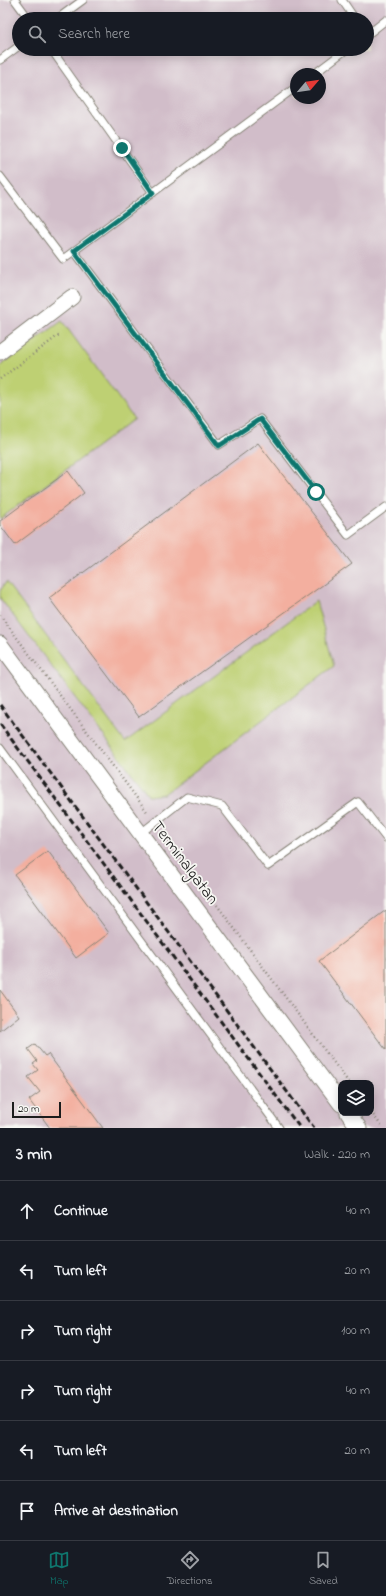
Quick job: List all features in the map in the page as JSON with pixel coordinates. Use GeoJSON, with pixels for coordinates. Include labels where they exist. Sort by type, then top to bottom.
{"type":"FeatureCollection","features":[{"type":"Feature","properties":{"kind":"street"},"geometry":{"type":"LineString","coordinates":[[0,352],[72,297]]}},
{"type":"Feature","properties":{"kind":"street","name":"Terminalgatan"},"geometry":{"type":"LineString","coordinates":[[0,644],[338,1100]]}},
{"type":"Feature","properties":{"kind":"street"},"geometry":{"type":"LineString","coordinates":[[350,1116],[359,1128]]}},
{"type":"Feature","properties":{"kind":"lane"},"geometry":{"type":"LineString","coordinates":[[15,0],[24,12]]}},
{"type":"Feature","properties":{"kind":"lane"},"geometry":{"type":"LineString","coordinates":[[66,12],[83,0]]}},
{"type":"Feature","properties":{"kind":"lane"},"geometry":{"type":"LineString","coordinates":[[342,0],[350,12]]}},
{"type":"Feature","properties":{"kind":"lane"},"geometry":{"type":"LineString","coordinates":[[374,29],[386,20]]}},
{"type":"Feature","properties":{"kind":"lane"},"geometry":{"type":"LineString","coordinates":[[0,60],[12,51]]}},
{"type":"Feature","properties":{"kind":"lane"},"geometry":{"type":"LineString","coordinates":[[56,56],[153,193]]}},
{"type":"Feature","properties":{"kind":"lane"},"geometry":{"type":"LineString","coordinates":[[322,68],[338,56]]}},
{"type":"Feature","properties":{"kind":"lane"},"geometry":{"type":"LineString","coordinates":[[0,176],[63,260],[290,91]]}},
{"type":"Feature","properties":{"kind":"lane"},"geometry":{"type":"LineString","coordinates":[[74,251],[219,446],[260,419],[348,535],[386,507]]}},
{"type":"Feature","properties":{"kind":"lane"},"geometry":{"type":"LineString","coordinates":[[0,748],[279,1128]]}},
{"type":"Feature","properties":{"kind":"lane"},"geometry":{"type":"LineString","coordinates":[[141,833],[187,797],[222,806],[268,866],[358,802],[386,838]]}},
{"type":"Feature","properties":{"kind":"path"},"geometry":{"type":"LineString","coordinates":[[0,379],[59,335]]}},
{"type":"Feature","properties":{"kind":"path"},"geometry":{"type":"LineString","coordinates":[[0,614],[347,1080]]}},
{"type":"Feature","properties":{"kind":"path"},"geometry":{"type":"LineString","coordinates":[[374,1116],[383,1128]]}},
{"type":"Feature","properties":{"kind":"shaded area"},"geometry":{"type":"Polygon","coordinates":[[[0,0],[386,0],[386,1128],[0,1128],[0,0]]]}},
{"type":"Feature","properties":{"kind":"green space"},"geometry":{"type":"Polygon","coordinates":[[[62,321],[134,419],[0,519],[0,366],[62,321]]]}},
{"type":"Feature","properties":{"kind":"green space"},"geometry":{"type":"Polygon","coordinates":[[[6,582],[125,742],[316,601],[334,666],[164,794],[149,796],[0,598],[0,591],[6,582]]]}},
{"type":"Feature","properties":{"kind":"building"},"geometry":{"type":"Polygon","coordinates":[[[258,443],[352,564],[139,717],[49,598],[258,443]]]}},
{"type":"Feature","properties":{"kind":"building"},"geometry":{"type":"Polygon","coordinates":[[[68,471],[84,493],[15,545],[0,525],[0,521],[68,471]]]}},
{"type":"Feature","properties":{"kind":"building"},"geometry":{"type":"Polygon","coordinates":[[[48,851],[109,933],[76,958],[15,875],[48,851]]]}},
{"type":"Feature","properties":{"kind":"building"},"geometry":{"type":"Polygon","coordinates":[[[386,910],[386,1050],[319,961],[386,910]]]}},
{"type":"Feature","properties":{"kind":"building"},"geometry":{"type":"Polygon","coordinates":[[[0,990],[19,1016],[0,1031],[0,990]]]}},
{"type":"Feature","properties":{"kind":"building"},"geometry":{"type":"Polygon","coordinates":[[[35,1044],[45,1056],[48,1054],[103,1128],[50,1128],[29,1100],[40,1092],[28,1077],[38,1070],[33,1064],[37,1061],[28,1049],[35,1044]]]}},
{"type":"Feature","properties":{"kind":"railway"},"geometry":{"type":"LineString","coordinates":[[0,705],[314,1128]]}},
{"type":"Feature","properties":{"kind":"railway"},"geometry":{"type":"LineString","coordinates":[[0,724],[300,1128]]}},
{"type":"Feature","properties":{"kind":"route"},"geometry":{"type":"LineString","coordinates":[[122,148],[153,193],[74,251],[219,446],[260,419],[316,492]]}}]}
